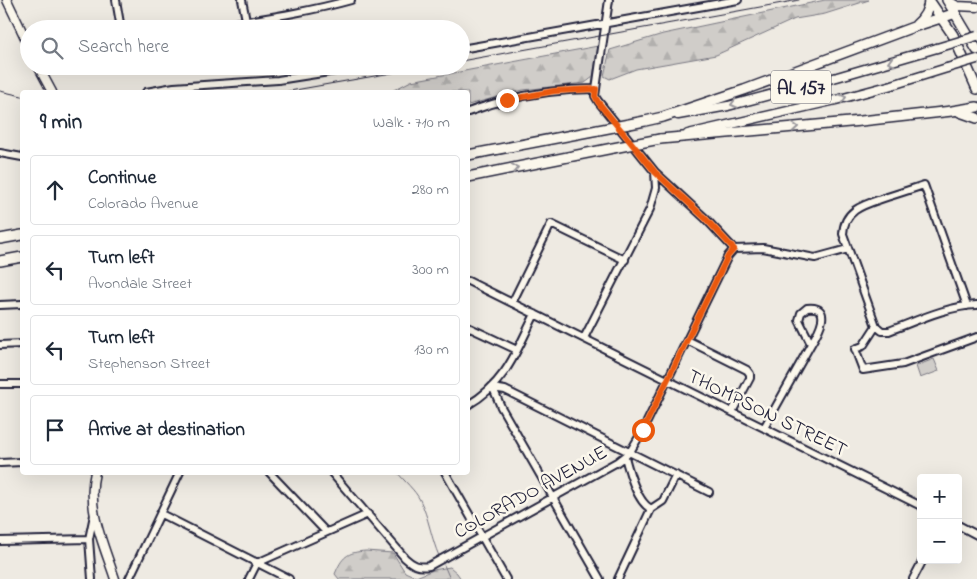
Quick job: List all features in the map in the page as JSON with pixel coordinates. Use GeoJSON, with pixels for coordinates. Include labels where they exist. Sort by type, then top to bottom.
{"type":"FeatureCollection","features":[{"type":"Feature","properties":{"kind":"highway"},"geometry":{"type":"LineString","coordinates":[[929,0],[942,17],[962,52],[977,89]]}},
{"type":"Feature","properties":{"kind":"highway"},"geometry":{"type":"LineString","coordinates":[[916,26],[927,13],[929,0]]}},
{"type":"Feature","properties":{"kind":"highway"},"geometry":{"type":"LineString","coordinates":[[947,0],[977,50]]}},
{"type":"Feature","properties":{"kind":"highway"},"geometry":{"type":"LineString","coordinates":[[664,117],[796,72],[916,26],[956,14]]}},
{"type":"Feature","properties":{"kind":"highway"},"geometry":{"type":"LineString","coordinates":[[676,136],[784,128],[977,107]]}},
{"type":"Feature","properties":{"kind":"highway"},"geometry":{"type":"LineString","coordinates":[[952,111],[966,113],[977,118]]}},
{"type":"Feature","properties":{"kind":"highway","name":"AL 157"},"geometry":{"type":"LineString","coordinates":[[470,155],[664,117]]}},
{"type":"Feature","properties":{"kind":"highway","name":"AL 157"},"geometry":{"type":"LineString","coordinates":[[470,177],[676,136]]}},
{"type":"Feature","properties":{"kind":"highway"},"geometry":{"type":"LineString","coordinates":[[0,239],[20,235]]}},
{"type":"Feature","properties":{"kind":"highway"},"geometry":{"type":"LineString","coordinates":[[0,261],[20,257]]}},
{"type":"Feature","properties":{"kind":"main road"},"geometry":{"type":"LineString","coordinates":[[7,0],[20,26]]}},
{"type":"Feature","properties":{"kind":"main road"},"geometry":{"type":"LineString","coordinates":[[12,0],[13,11]]}},
{"type":"Feature","properties":{"kind":"main road"},"geometry":{"type":"LineString","coordinates":[[947,0],[958,6],[977,8]]}},
{"type":"Feature","properties":{"kind":"main road"},"geometry":{"type":"LineString","coordinates":[[956,14],[977,8]]}},
{"type":"Feature","properties":{"kind":"main road","name":"AL 157"},"geometry":{"type":"LineString","coordinates":[[664,117],[736,104],[977,36]]}},
{"type":"Feature","properties":{"kind":"main road","name":"AL 157"},"geometry":{"type":"LineString","coordinates":[[676,136],[892,86],[977,59]]}},
{"type":"Feature","properties":{"kind":"main road"},"geometry":{"type":"LineString","coordinates":[[43,75],[51,90]]}},
{"type":"Feature","properties":{"kind":"main road"},"geometry":{"type":"LineString","coordinates":[[95,475],[92,497],[94,515],[115,579]]}},
{"type":"Feature","properties":{"kind":"street"},"geometry":{"type":"LineString","coordinates":[[116,0],[119,20]]}},
{"type":"Feature","properties":{"kind":"street"},"geometry":{"type":"LineString","coordinates":[[242,0],[246,20],[292,14],[351,0]]}},
{"type":"Feature","properties":{"kind":"street"},"geometry":{"type":"LineString","coordinates":[[610,0],[595,96],[655,172],[705,218],[734,249],[764,248],[815,258],[848,248]]}},
{"type":"Feature","properties":{"kind":"street"},"geometry":{"type":"LineString","coordinates":[[470,47],[738,0]]}},
{"type":"Feature","properties":{"kind":"street"},"geometry":{"type":"LineString","coordinates":[[157,90],[174,87],[245,84],[310,75]]}},
{"type":"Feature","properties":{"kind":"street"},"geometry":{"type":"LineString","coordinates":[[470,111],[485,105],[524,96],[565,89],[596,89]]}},
{"type":"Feature","properties":{"kind":"street"},"geometry":{"type":"LineString","coordinates":[[0,153],[20,157]]}},
{"type":"Feature","properties":{"kind":"street"},"geometry":{"type":"LineString","coordinates":[[584,338],[654,200],[656,188],[655,172]]}},
{"type":"Feature","properties":{"kind":"street"},"geometry":{"type":"LineString","coordinates":[[968,306],[924,185],[862,205],[850,214],[843,227],[843,234],[876,326],[882,330],[889,331],[935,314],[977,305]]}},
{"type":"Feature","properties":{"kind":"street"},"geometry":{"type":"LineString","coordinates":[[512,303],[551,224],[625,260]]}},
{"type":"Feature","properties":{"kind":"street","name":"COLORADO AVENUE"},"geometry":{"type":"LineString","coordinates":[[368,514],[409,562],[421,568],[429,566],[482,538],[625,457],[643,430],[728,256],[734,249]]}},
{"type":"Feature","properties":{"kind":"street","name":"THOMPSON STREET"},"geometry":{"type":"LineString","coordinates":[[470,281],[917,504]]}},
{"type":"Feature","properties":{"kind":"street"},"geometry":{"type":"LineString","coordinates":[[0,305],[20,304]]}},
{"type":"Feature","properties":{"kind":"street"},"geometry":{"type":"LineString","coordinates":[[764,428],[811,344],[823,321],[819,310],[812,308],[804,310],[799,320],[811,344]]}},
{"type":"Feature","properties":{"kind":"street"},"geometry":{"type":"LineString","coordinates":[[470,404],[493,388],[502,376],[535,314]]}},
{"type":"Feature","properties":{"kind":"street"},"geometry":{"type":"LineString","coordinates":[[876,326],[863,346],[856,349],[863,370],[903,364],[977,337]]}},
{"type":"Feature","properties":{"kind":"street"},"geometry":{"type":"LineString","coordinates":[[470,327],[517,350]]}},
{"type":"Feature","properties":{"kind":"street"},"geometry":{"type":"LineString","coordinates":[[687,340],[747,370],[750,374],[750,378],[732,412]]}},
{"type":"Feature","properties":{"kind":"street"},"geometry":{"type":"LineString","coordinates":[[0,344],[20,344]]}},
{"type":"Feature","properties":{"kind":"street"},"geometry":{"type":"LineString","coordinates":[[0,384],[20,384]]}},
{"type":"Feature","properties":{"kind":"street"},"geometry":{"type":"LineString","coordinates":[[493,388],[505,390],[709,492]]}},
{"type":"Feature","properties":{"kind":"street"},"geometry":{"type":"LineString","coordinates":[[493,388],[501,407],[600,579]]}},
{"type":"Feature","properties":{"kind":"street"},"geometry":{"type":"LineString","coordinates":[[625,457],[631,477],[646,507],[651,509]]}},
{"type":"Feature","properties":{"kind":"street"},"geometry":{"type":"LineString","coordinates":[[0,463],[20,462]]}},
{"type":"Feature","properties":{"kind":"street"},"geometry":{"type":"LineString","coordinates":[[129,579],[179,475]]}},
{"type":"Feature","properties":{"kind":"street"},"geometry":{"type":"LineString","coordinates":[[272,475],[326,532]]}},
{"type":"Feature","properties":{"kind":"street"},"geometry":{"type":"LineString","coordinates":[[249,579],[257,563],[368,514],[334,475]]}},
{"type":"Feature","properties":{"kind":"street"},"geometry":{"type":"LineString","coordinates":[[447,475],[506,579]]}},
{"type":"Feature","properties":{"kind":"street"},"geometry":{"type":"LineString","coordinates":[[618,579],[651,509],[663,501],[676,475]]}},
{"type":"Feature","properties":{"kind":"street"},"geometry":{"type":"LineString","coordinates":[[161,514],[289,579]]}},
{"type":"Feature","properties":{"kind":"street"},"geometry":{"type":"LineString","coordinates":[[92,579],[89,539],[94,515]]}},
{"type":"Feature","properties":{"kind":"street"},"geometry":{"type":"LineString","coordinates":[[962,527],[977,535]]}},
{"type":"Feature","properties":{"kind":"street"},"geometry":{"type":"LineString","coordinates":[[0,541],[89,539]]}},
{"type":"Feature","properties":{"kind":"street"},"geometry":{"type":"LineString","coordinates":[[913,579],[921,564]]}},
{"type":"Feature","properties":{"kind":"green space"},"geometry":{"type":"Polygon","coordinates":[[[825,0],[869,0],[825,14],[795,19],[716,55],[636,69],[610,79],[604,76],[610,50],[663,34],[825,0]]]}},
{"type":"Feature","properties":{"kind":"green space"},"geometry":{"type":"Polygon","coordinates":[[[598,46],[593,77],[585,83],[523,90],[470,104],[470,90],[394,90],[411,81],[443,75],[470,75],[470,70],[598,46]]]}},
{"type":"Feature","properties":{"kind":"green space"},"geometry":{"type":"Polygon","coordinates":[[[934,359],[939,371],[920,378],[916,366],[934,359]]]}},
{"type":"Feature","properties":{"kind":"green space"},"geometry":{"type":"Polygon","coordinates":[[[366,551],[393,553],[405,572],[416,577],[433,570],[450,567],[461,579],[339,579],[335,574],[346,556],[366,551]]]}},
{"type":"Feature","properties":{"kind":"waterway"},"geometry":{"type":"LineString","coordinates":[[400,475],[420,500],[439,556]]}},
{"type":"Feature","properties":{"kind":"waterway"},"geometry":{"type":"LineString","coordinates":[[444,565],[450,579]]}},
{"type":"Feature","properties":{"kind":"railway"},"geometry":{"type":"LineString","coordinates":[[470,59],[799,0]]}},
{"type":"Feature","properties":{"kind":"railway"},"geometry":{"type":"LineString","coordinates":[[295,90],[380,75]]}},
{"type":"Feature","properties":{"kind":"railway"},"geometry":{"type":"LineString","coordinates":[[0,91],[20,96]]}},
{"type":"Feature","properties":{"kind":"route"},"geometry":{"type":"LineString","coordinates":[[507,100],[565,89],[596,89],[595,96],[598,102],[655,172],[705,218],[734,249],[728,256],[643,430]]}}]}
